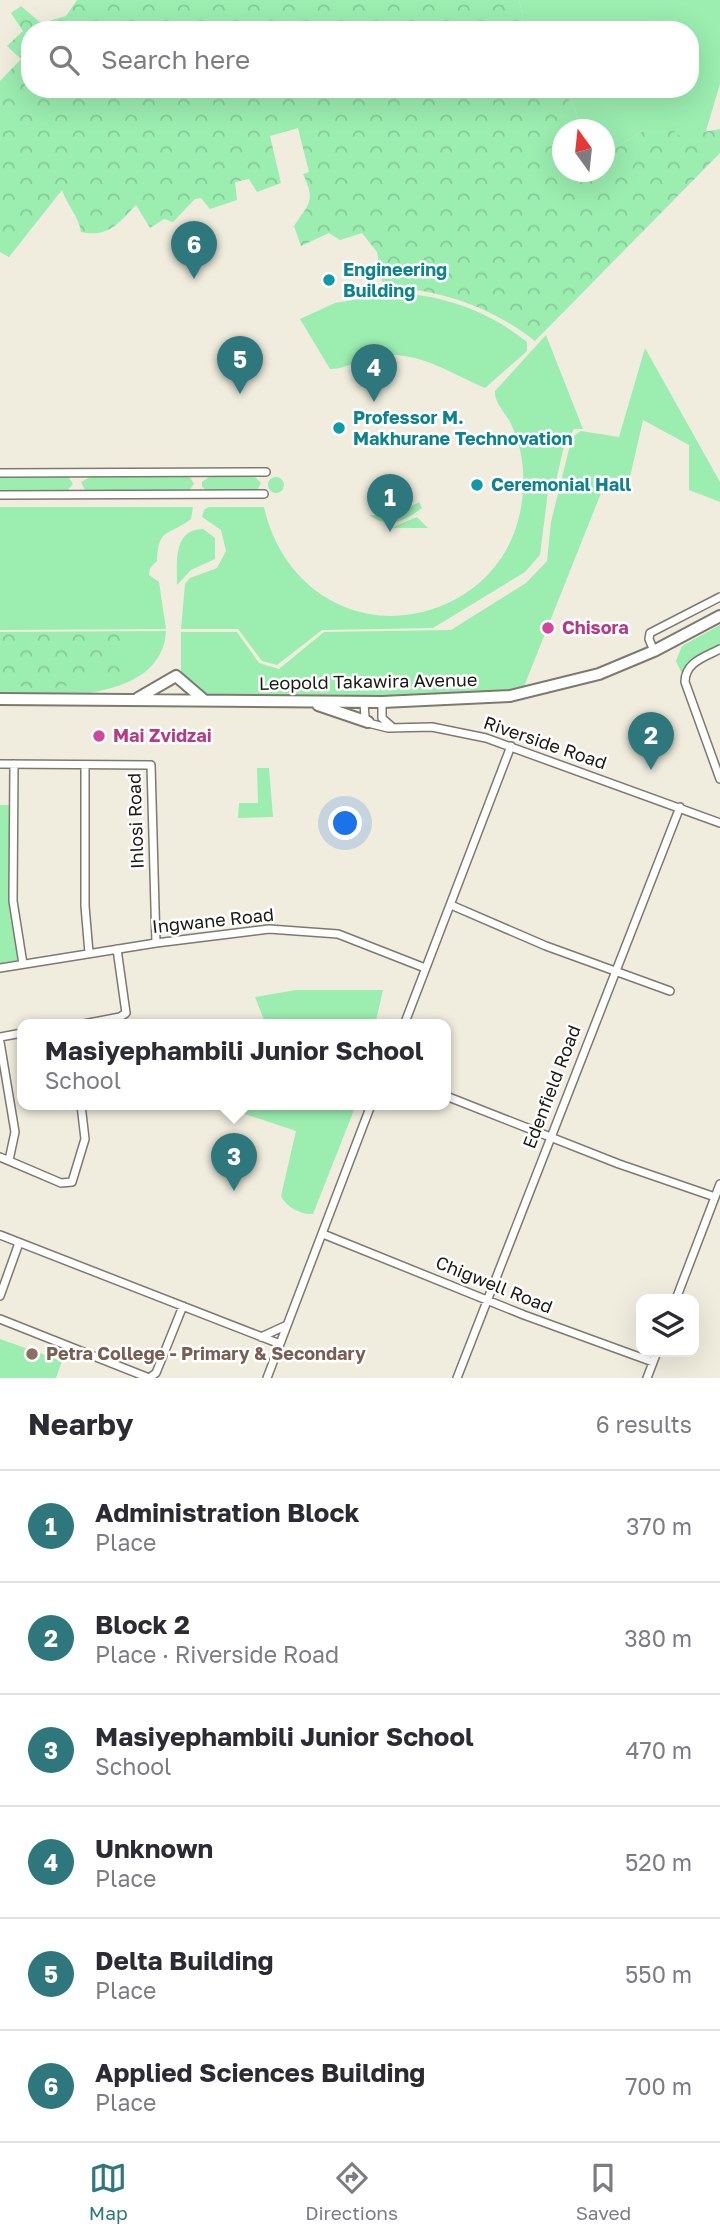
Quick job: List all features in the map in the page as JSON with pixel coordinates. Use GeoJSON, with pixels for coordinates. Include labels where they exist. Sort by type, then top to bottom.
{"type":"FeatureCollection","features":[{"type":"Feature","properties":{"kind":"highway","name":"Leopold Takawira Avenue"},"geometry":{"type":"LineString","coordinates":[[0,699],[382,702],[479,699],[543,690],[599,674],[654,651],[720,615]]}},
{"type":"Feature","properties":{"kind":"highway"},"geometry":{"type":"LineString","coordinates":[[134,701],[176,676],[204,700]]}},
{"type":"Feature","properties":{"kind":"highway"},"geometry":{"type":"LineString","coordinates":[[311,702],[368,722]]}},
{"type":"Feature","properties":{"kind":"street"},"geometry":{"type":"LineString","coordinates":[[0,473],[266,472]]}},
{"type":"Feature","properties":{"kind":"street"},"geometry":{"type":"LineString","coordinates":[[0,495],[264,494]]}},
{"type":"Feature","properties":{"kind":"street"},"geometry":{"type":"LineString","coordinates":[[654,651],[649,639],[650,633],[720,597]]}},
{"type":"Feature","properties":{"kind":"street"},"geometry":{"type":"LineString","coordinates":[[720,649],[687,670],[685,682],[720,779]]}},
{"type":"Feature","properties":{"kind":"street"},"geometry":{"type":"LineString","coordinates":[[364,702],[368,722]]}},
{"type":"Feature","properties":{"kind":"street"},"geometry":{"type":"LineString","coordinates":[[382,702],[382,718],[395,729]]}},
{"type":"Feature","properties":{"kind":"street","name":"Riverside Road"},"geometry":{"type":"LineString","coordinates":[[368,722],[395,729],[445,729],[511,746],[720,823]]}},
{"type":"Feature","properties":{"kind":"street"},"geometry":{"type":"LineString","coordinates":[[406,1019],[511,746]]}},
{"type":"Feature","properties":{"kind":"street","name":"Ihlosi Road"},"geometry":{"type":"LineString","coordinates":[[0,764],[149,764],[153,769],[156,943]]}},
{"type":"Feature","properties":{"kind":"street"},"geometry":{"type":"LineString","coordinates":[[14,764],[14,922],[23,964]]}},
{"type":"Feature","properties":{"kind":"street"},"geometry":{"type":"LineString","coordinates":[[85,765],[85,906],[89,953]]}},
{"type":"Feature","properties":{"kind":"street","name":"Edenfield Road"},"geometry":{"type":"LineString","coordinates":[[457,1378],[680,807]]}},
{"type":"Feature","properties":{"kind":"street"},"geometry":{"type":"LineString","coordinates":[[452,905],[546,946],[670,991]]}},
{"type":"Feature","properties":{"kind":"street","name":"Ingwane Road"},"geometry":{"type":"LineString","coordinates":[[0,968],[250,930],[303,929],[347,936],[425,968]]}},
{"type":"Feature","properties":{"kind":"street"},"geometry":{"type":"LineString","coordinates":[[110,1019],[126,1013],[117,949]]}},
{"type":"Feature","properties":{"kind":"street"},"geometry":{"type":"LineString","coordinates":[[9,1160],[15,1132],[0,1039],[17,1034]]}},
{"type":"Feature","properties":{"kind":"street"},"geometry":{"type":"LineString","coordinates":[[451,1098],[715,1197]]}},
{"type":"Feature","properties":{"kind":"street"},"geometry":{"type":"LineString","coordinates":[[0,1157],[61,1183],[72,1182],[85,1139],[82,1110]]}},
{"type":"Feature","properties":{"kind":"street"},"geometry":{"type":"LineString","coordinates":[[267,1378],[369,1110]]}},
{"type":"Feature","properties":{"kind":"street"},"geometry":{"type":"LineString","coordinates":[[678,1294],[720,1184]]}},
{"type":"Feature","properties":{"kind":"street","name":"Chigwell Road"},"geometry":{"type":"LineString","coordinates":[[323,1234],[653,1362]]}},
{"type":"Feature","properties":{"kind":"street"},"geometry":{"type":"LineString","coordinates":[[0,1235],[280,1344]]}},
{"type":"Feature","properties":{"kind":"street"},"geometry":{"type":"LineString","coordinates":[[0,1296],[19,1242]]}},
{"type":"Feature","properties":{"kind":"street"},"geometry":{"type":"LineString","coordinates":[[0,1320],[149,1378],[156,1373],[183,1306]]}},
{"type":"Feature","properties":{"kind":"street"},"geometry":{"type":"LineString","coordinates":[[261,1337],[287,1325]]}},
{"type":"Feature","properties":{"kind":"street"},"geometry":{"type":"LineString","coordinates":[[647,1378],[655,1357]]}},
{"type":"Feature","properties":{"kind":"green space"},"geometry":{"type":"Polygon","coordinates":[[[77,0],[519,0],[524,21],[48,21],[66,16],[77,0]]]}},
{"type":"Feature","properties":{"kind":"green space"},"geometry":{"type":"Polygon","coordinates":[[[519,0],[720,0],[720,84],[706,131],[687,142],[646,129],[617,147],[615,119],[577,119],[575,108],[568,98],[699,98],[699,21],[524,21],[519,0]]]}},
{"type":"Feature","properties":{"kind":"green space"},"geometry":{"type":"Polygon","coordinates":[[[21,6],[39,21],[21,21],[21,28],[11,13],[21,6]]]}},
{"type":"Feature","properties":{"kind":"green space"},"geometry":{"type":"Polygon","coordinates":[[[21,33],[21,59],[7,46],[21,33]]]}},
{"type":"Feature","properties":{"kind":"green space"},"geometry":{"type":"Polygon","coordinates":[[[21,59],[21,98],[568,98],[575,108],[577,119],[552,119],[552,182],[615,182],[615,147],[646,129],[669,127],[687,142],[703,132],[720,129],[720,153],[535,341],[500,318],[463,302],[424,291],[383,287],[377,252],[362,233],[340,240],[329,233],[301,246],[294,226],[307,207],[310,197],[303,174],[309,172],[298,128],[270,136],[281,183],[257,192],[249,179],[235,182],[237,200],[210,209],[201,198],[195,199],[173,222],[164,219],[150,228],[136,205],[112,228],[99,233],[81,232],[62,190],[9,257],[0,252],[0,81],[21,59]]]}},
{"type":"Feature","properties":{"kind":"green space"},"geometry":{"type":"Polygon","coordinates":[[[395,293],[431,297],[481,313],[527,342],[527,351],[485,388],[423,360],[396,355],[375,356],[330,369],[300,319],[335,303],[395,293]]]}},
{"type":"Feature","properties":{"kind":"green space"},"geometry":{"type":"Polygon","coordinates":[[[546,335],[583,429],[574,429],[564,446],[556,481],[548,491],[540,555],[525,572],[433,628],[322,630],[277,665],[262,661],[238,629],[181,629],[185,584],[190,578],[217,568],[226,551],[221,530],[202,517],[204,510],[209,507],[264,507],[275,539],[291,566],[312,587],[336,603],[364,613],[394,616],[425,611],[456,599],[475,586],[498,563],[509,544],[518,520],[523,492],[520,450],[511,424],[496,400],[495,391],[546,335]]]}},
{"type":"Feature","properties":{"kind":"green space"},"geometry":{"type":"Polygon","coordinates":[[[645,348],[720,482],[720,502],[689,490],[689,445],[643,420],[630,477],[607,478],[523,689],[394,698],[210,697],[199,695],[181,679],[181,632],[237,632],[259,663],[279,669],[324,632],[451,630],[526,583],[547,561],[551,522],[572,437],[581,431],[619,437],[645,348]]]}},
{"type":"Feature","properties":{"kind":"green space"},"geometry":{"type":"Polygon","coordinates":[[[0,476],[68,476],[73,484],[66,492],[0,492],[0,476]]]}},
{"type":"Feature","properties":{"kind":"green space"},"geometry":{"type":"Polygon","coordinates":[[[92,476],[190,477],[194,484],[188,492],[86,492],[81,482],[92,476]]]}},
{"type":"Feature","properties":{"kind":"green space"},"geometry":{"type":"Polygon","coordinates":[[[254,476],[261,483],[257,491],[209,492],[202,487],[202,482],[209,477],[254,476]]]}},
{"type":"Feature","properties":{"kind":"green space"},"geometry":{"type":"Polygon","coordinates":[[[276,477],[284,485],[276,493],[268,485],[276,477]]]}},
{"type":"Feature","properties":{"kind":"green space"},"geometry":{"type":"Polygon","coordinates":[[[419,502],[422,508],[396,522],[383,522],[369,515],[397,515],[419,502]]]}},
{"type":"Feature","properties":{"kind":"green space"},"geometry":{"type":"Polygon","coordinates":[[[0,507],[193,507],[191,519],[162,537],[157,561],[150,568],[149,575],[159,582],[166,629],[0,630],[0,507]]]}},
{"type":"Feature","properties":{"kind":"green space"},"geometry":{"type":"Polygon","coordinates":[[[417,517],[428,528],[391,528],[417,517]]]}},
{"type":"Feature","properties":{"kind":"green space"},"geometry":{"type":"Polygon","coordinates":[[[203,529],[215,538],[215,559],[191,570],[177,585],[177,558],[182,541],[193,531],[203,529]]]}},
{"type":"Feature","properties":{"kind":"green space"},"geometry":{"type":"Polygon","coordinates":[[[720,625],[720,647],[690,663],[682,674],[676,661],[682,646],[720,625]]]}},
{"type":"Feature","properties":{"kind":"green space"},"geometry":{"type":"Polygon","coordinates":[[[166,631],[160,655],[145,672],[125,683],[100,691],[73,695],[0,696],[0,632],[166,631]]]}},
{"type":"Feature","properties":{"kind":"green space"},"geometry":{"type":"Polygon","coordinates":[[[0,633],[119,633],[126,648],[122,671],[95,678],[77,690],[69,685],[44,690],[0,683],[0,633]]]}},
{"type":"Feature","properties":{"kind":"green space"},"geometry":{"type":"Polygon","coordinates":[[[257,768],[269,768],[273,817],[238,818],[239,803],[258,803],[257,768]]]}},
{"type":"Feature","properties":{"kind":"green space"},"geometry":{"type":"Polygon","coordinates":[[[0,805],[12,805],[12,901],[20,957],[17,963],[0,966],[0,805]]]}},
{"type":"Feature","properties":{"kind":"green space"},"geometry":{"type":"Polygon","coordinates":[[[296,990],[383,990],[376,1019],[264,1019],[255,997],[296,990]]]}},
{"type":"Feature","properties":{"kind":"green space"},"geometry":{"type":"Polygon","coordinates":[[[354,1110],[313,1214],[294,1210],[281,1196],[296,1131],[239,1112],[354,1110]]]}},
{"type":"Feature","properties":{"kind":"green space"},"geometry":{"type":"Polygon","coordinates":[[[0,1339],[62,1361],[56,1378],[0,1378],[0,1339]]]}},
{"type":"Feature","properties":{"kind":"place","name":"Applied Sciences Building"},"geometry":{"type":"Point","coordinates":[194,279]}},
{"type":"Feature","properties":{"kind":"place","name":"Engineering Building"},"geometry":{"type":"Point","coordinates":[329,280]}},
{"type":"Feature","properties":{"kind":"place","name":"Delta Building"},"geometry":{"type":"Point","coordinates":[240,394]}},
{"type":"Feature","properties":{"kind":"place","name":"Unknown"},"geometry":{"type":"Point","coordinates":[374,402]}},
{"type":"Feature","properties":{"kind":"place","name":"Professor M. Makhurane Technovation"},"geometry":{"type":"Point","coordinates":[339,428]}},
{"type":"Feature","properties":{"kind":"place","name":"Ceremonial Hall"},"geometry":{"type":"Point","coordinates":[477,485]}},
{"type":"Feature","properties":{"kind":"place","name":"Administration Block"},"geometry":{"type":"Point","coordinates":[390,532]}},
{"type":"Feature","properties":{"kind":"place","name":"Chisora"},"geometry":{"type":"Point","coordinates":[548,628]}},
{"type":"Feature","properties":{"kind":"place","name":"Mai Zvidzai"},"geometry":{"type":"Point","coordinates":[99,736]}},
{"type":"Feature","properties":{"kind":"place","name":"Block 2"},"geometry":{"type":"Point","coordinates":[651,770]}},
{"type":"Feature","properties":{"kind":"place","name":"Masiyephambili Junior School"},"geometry":{"type":"Point","coordinates":[234,1191]}},
{"type":"Feature","properties":{"kind":"place","name":"Petra College - Primary & Secondary"},"geometry":{"type":"Point","coordinates":[32,1354]}}]}
